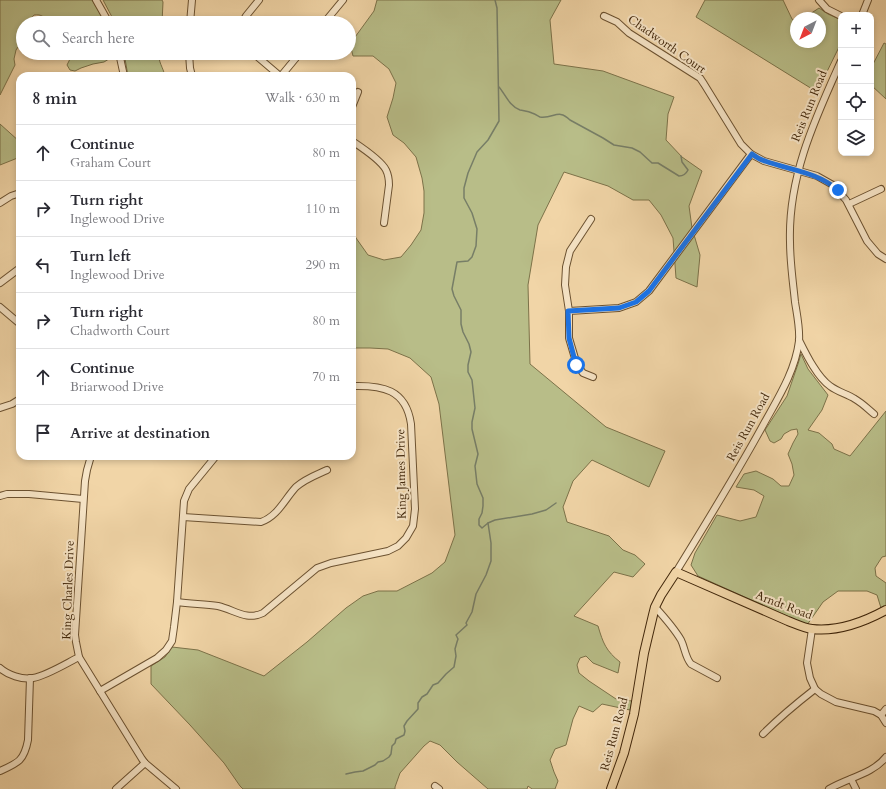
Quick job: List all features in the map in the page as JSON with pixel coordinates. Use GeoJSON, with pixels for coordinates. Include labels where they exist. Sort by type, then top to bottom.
{"type":"FeatureCollection","features":[{"type":"Feature","properties":{"kind":"main road","name":"Reis Run Road"},"geometry":{"type":"LineString","coordinates":[[610,789],[624,753],[630,731],[644,653],[655,607],[676,572]]}},
{"type":"Feature","properties":{"kind":"main road","name":"Arndt Road"},"geometry":{"type":"LineString","coordinates":[[676,572],[788,621],[812,629],[830,629],[854,624],[886,610]]}},
{"type":"Feature","properties":{"kind":"street"},"geometry":{"type":"LineString","coordinates":[[96,0],[105,16]]}},
{"type":"Feature","properties":{"kind":"street"},"geometry":{"type":"LineString","coordinates":[[191,16],[192,0]]}},
{"type":"Feature","properties":{"kind":"street"},"geometry":{"type":"LineString","coordinates":[[246,16],[259,0]]}},
{"type":"Feature","properties":{"kind":"street"},"geometry":{"type":"LineString","coordinates":[[330,16],[343,0]]}},
{"type":"Feature","properties":{"kind":"street"},"geometry":{"type":"LineString","coordinates":[[819,0],[827,9],[838,14]]}},
{"type":"Feature","properties":{"kind":"street"},"geometry":{"type":"LineString","coordinates":[[863,12],[868,0]]}},
{"type":"Feature","properties":{"kind":"street","name":"Chadworth Court"},"geometry":{"type":"LineString","coordinates":[[604,16],[617,22],[628,33],[700,78],[741,144],[752,154],[764,161],[817,176],[828,182],[849,204],[867,241],[878,254],[886,259]]}},
{"type":"Feature","properties":{"kind":"street"},"geometry":{"type":"LineString","coordinates":[[121,60],[123,72]]}},
{"type":"Feature","properties":{"kind":"street"},"geometry":{"type":"LineString","coordinates":[[189,60],[191,72]]}},
{"type":"Feature","properties":{"kind":"street"},"geometry":{"type":"LineString","coordinates":[[262,60],[276,72]]}},
{"type":"Feature","properties":{"kind":"street"},"geometry":{"type":"LineString","coordinates":[[284,72],[294,60]]}},
{"type":"Feature","properties":{"kind":"street","name":"Reis Run Road"},"geometry":{"type":"LineString","coordinates":[[676,572],[736,475],[787,381],[794,363],[799,340],[792,278],[790,233],[792,201],[803,152],[814,121],[838,68]]}},
{"type":"Feature","properties":{"kind":"street"},"geometry":{"type":"LineString","coordinates":[[356,97],[358,92]]}},
{"type":"Feature","properties":{"kind":"street"},"geometry":{"type":"LineString","coordinates":[[356,144],[380,162],[386,170],[389,185],[384,223]]}},
{"type":"Feature","properties":{"kind":"street"},"geometry":{"type":"LineString","coordinates":[[568,311],[619,308],[636,302],[649,291],[752,154]]}},
{"type":"Feature","properties":{"kind":"street"},"geometry":{"type":"LineString","coordinates":[[849,204],[881,189]]}},
{"type":"Feature","properties":{"kind":"street"},"geometry":{"type":"LineString","coordinates":[[0,203],[16,194]]}},
{"type":"Feature","properties":{"kind":"street"},"geometry":{"type":"LineString","coordinates":[[591,219],[570,251],[566,267],[565,285],[569,338],[576,365],[583,373],[594,377]]}},
{"type":"Feature","properties":{"kind":"street"},"geometry":{"type":"LineString","coordinates":[[0,283],[16,271]]}},
{"type":"Feature","properties":{"kind":"street"},"geometry":{"type":"LineString","coordinates":[[0,307],[16,321]]}},
{"type":"Feature","properties":{"kind":"street"},"geometry":{"type":"LineString","coordinates":[[799,340],[808,358],[827,383],[857,400],[874,414]]}},
{"type":"Feature","properties":{"kind":"street","name":"King James Drive"},"geometry":{"type":"LineString","coordinates":[[177,602],[219,606],[246,616],[258,615],[263,613],[317,568],[331,563],[388,551],[398,546],[406,538],[412,526],[415,509],[411,424],[408,411],[400,399],[389,391],[373,386],[356,386]]}},
{"type":"Feature","properties":{"kind":"street"},"geometry":{"type":"LineString","coordinates":[[0,408],[16,402]]}},
{"type":"Feature","properties":{"kind":"street","name":"King Charles Drive"},"geometry":{"type":"LineString","coordinates":[[90,460],[83,499],[75,636],[79,657],[145,763],[176,789]]}},
{"type":"Feature","properties":{"kind":"street"},"geometry":{"type":"LineString","coordinates":[[100,692],[152,662],[166,650],[172,641],[177,602],[184,501],[189,489],[213,460]]}},
{"type":"Feature","properties":{"kind":"street"},"geometry":{"type":"LineString","coordinates":[[183,517],[261,522],[267,520],[275,514],[289,496],[302,483],[327,470]]}},
{"type":"Feature","properties":{"kind":"street"},"geometry":{"type":"LineString","coordinates":[[0,496],[7,494],[29,494],[83,499]]}},
{"type":"Feature","properties":{"kind":"street"},"geometry":{"type":"LineString","coordinates":[[655,607],[668,622],[681,641],[691,664],[717,678]]}},
{"type":"Feature","properties":{"kind":"street"},"geometry":{"type":"LineString","coordinates":[[812,629],[807,663],[810,678],[815,689],[836,702],[868,709],[881,715],[886,723]]}},
{"type":"Feature","properties":{"kind":"street"},"geometry":{"type":"LineString","coordinates":[[0,668],[9,674],[30,678],[41,675],[79,657]]}},
{"type":"Feature","properties":{"kind":"street"},"geometry":{"type":"LineString","coordinates":[[0,771],[19,761],[26,750],[28,740],[30,678]]}},
{"type":"Feature","properties":{"kind":"street"},"geometry":{"type":"LineString","coordinates":[[763,734],[778,719],[815,689]]}},
{"type":"Feature","properties":{"kind":"street"},"geometry":{"type":"LineString","coordinates":[[881,715],[886,709]]}},
{"type":"Feature","properties":{"kind":"street"},"geometry":{"type":"LineString","coordinates":[[829,789],[878,766],[886,757]]}},
{"type":"Feature","properties":{"kind":"street"},"geometry":{"type":"LineString","coordinates":[[116,789],[145,763]]}},
{"type":"Feature","properties":{"kind":"street"},"geometry":{"type":"LineString","coordinates":[[851,779],[856,789]]}},
{"type":"Feature","properties":{"kind":"green space"},"geometry":{"type":"Polygon","coordinates":[[[0,0],[92,0],[102,16],[16,16],[15,65],[0,95],[0,0]]]}},
{"type":"Feature","properties":{"kind":"green space"},"geometry":{"type":"Polygon","coordinates":[[[103,0],[162,0],[163,2],[162,16],[111,16],[103,0]]]}},
{"type":"Feature","properties":{"kind":"green space"},"geometry":{"type":"Polygon","coordinates":[[[377,0],[561,0],[550,20],[554,64],[603,71],[674,97],[668,114],[666,140],[682,157],[702,171],[689,206],[692,228],[700,255],[697,287],[676,278],[673,238],[661,215],[649,200],[633,200],[608,186],[564,172],[538,225],[528,285],[530,364],[606,427],[665,451],[649,487],[592,460],[573,481],[563,507],[567,522],[609,536],[623,550],[635,555],[645,564],[633,577],[614,572],[574,616],[598,626],[606,646],[611,654],[620,662],[618,673],[593,663],[586,656],[580,658],[577,665],[579,673],[616,699],[632,701],[630,710],[602,704],[593,712],[579,706],[573,719],[566,745],[555,749],[550,760],[558,781],[555,789],[532,789],[528,786],[527,789],[488,789],[440,745],[430,741],[400,773],[395,789],[243,789],[224,763],[151,684],[151,666],[165,657],[172,647],[198,650],[264,676],[307,642],[346,608],[363,596],[378,591],[397,591],[432,573],[445,562],[455,535],[439,404],[431,377],[410,358],[388,349],[356,348],[356,238],[368,255],[384,260],[401,257],[421,230],[424,213],[424,191],[416,157],[404,143],[393,135],[387,117],[396,83],[389,69],[373,56],[356,56],[356,36],[374,11],[377,0]]]}},
{"type":"Feature","properties":{"kind":"green space"},"geometry":{"type":"Polygon","coordinates":[[[705,0],[783,0],[790,15],[790,48],[826,48],[826,13],[838,19],[838,49],[817,92],[696,17],[705,0]]]}},
{"type":"Feature","properties":{"kind":"green space"},"geometry":{"type":"Polygon","coordinates":[[[819,8],[825,12],[813,12],[819,8]]]}},
{"type":"Feature","properties":{"kind":"green space"},"geometry":{"type":"Polygon","coordinates":[[[884,43],[886,44],[886,99],[874,88],[874,62],[884,43]]]}},
{"type":"Feature","properties":{"kind":"green space"},"geometry":{"type":"Polygon","coordinates":[[[70,60],[107,60],[75,71],[70,70],[67,65],[70,60]]]}},
{"type":"Feature","properties":{"kind":"green space"},"geometry":{"type":"Polygon","coordinates":[[[125,60],[160,60],[164,72],[127,72],[125,60]]]}},
{"type":"Feature","properties":{"kind":"green space"},"geometry":{"type":"Polygon","coordinates":[[[0,124],[16,138],[16,159],[0,165],[0,124]]]}},
{"type":"Feature","properties":{"kind":"green space"},"geometry":{"type":"Polygon","coordinates":[[[801,354],[808,369],[828,395],[822,410],[808,430],[819,433],[832,444],[834,449],[850,456],[886,411],[886,556],[882,557],[875,568],[876,576],[886,583],[886,606],[881,608],[877,595],[867,591],[838,591],[823,602],[807,625],[698,576],[691,565],[695,553],[717,515],[740,521],[756,517],[764,496],[754,490],[736,487],[744,474],[756,471],[773,479],[781,486],[789,486],[794,475],[788,454],[798,434],[797,429],[791,430],[784,434],[781,439],[774,443],[770,441],[765,430],[787,396],[801,354]]]}},
{"type":"Feature","properties":{"kind":"waterway"},"geometry":{"type":"LineString","coordinates":[[346,774],[363,771],[389,757],[392,746],[396,739],[404,735],[404,726],[418,709],[418,703],[422,697],[427,694],[433,685],[438,683],[454,667],[456,656],[455,649],[458,639],[456,635],[467,625],[466,623],[472,612],[476,594],[486,575],[491,561],[491,543],[488,523],[482,528],[479,525],[479,519],[482,513],[483,498],[477,484],[475,466],[478,454],[472,429],[475,408],[472,380],[468,372],[471,352],[461,324],[461,310],[452,289],[457,262],[468,261],[472,257],[476,246],[477,229],[472,213],[464,198],[464,188],[468,173],[477,152],[488,140],[499,121],[497,8],[495,0]]}},
{"type":"Feature","properties":{"kind":"waterway"},"geometry":{"type":"LineString","coordinates":[[499,87],[513,106],[520,110],[530,112],[540,117],[559,114],[562,115],[614,145],[632,148],[640,152],[652,163],[658,163],[679,176],[682,176],[688,170],[682,162],[681,156]]}},
{"type":"Feature","properties":{"kind":"waterway"},"geometry":{"type":"LineString","coordinates":[[488,523],[495,520],[532,514],[546,510],[556,503]]}},
{"type":"Feature","properties":{"kind":"route"},"geometry":{"type":"LineString","coordinates":[[576,365],[569,338],[568,311],[619,308],[636,302],[649,291],[752,154],[764,161],[817,176],[838,190]]}}]}
